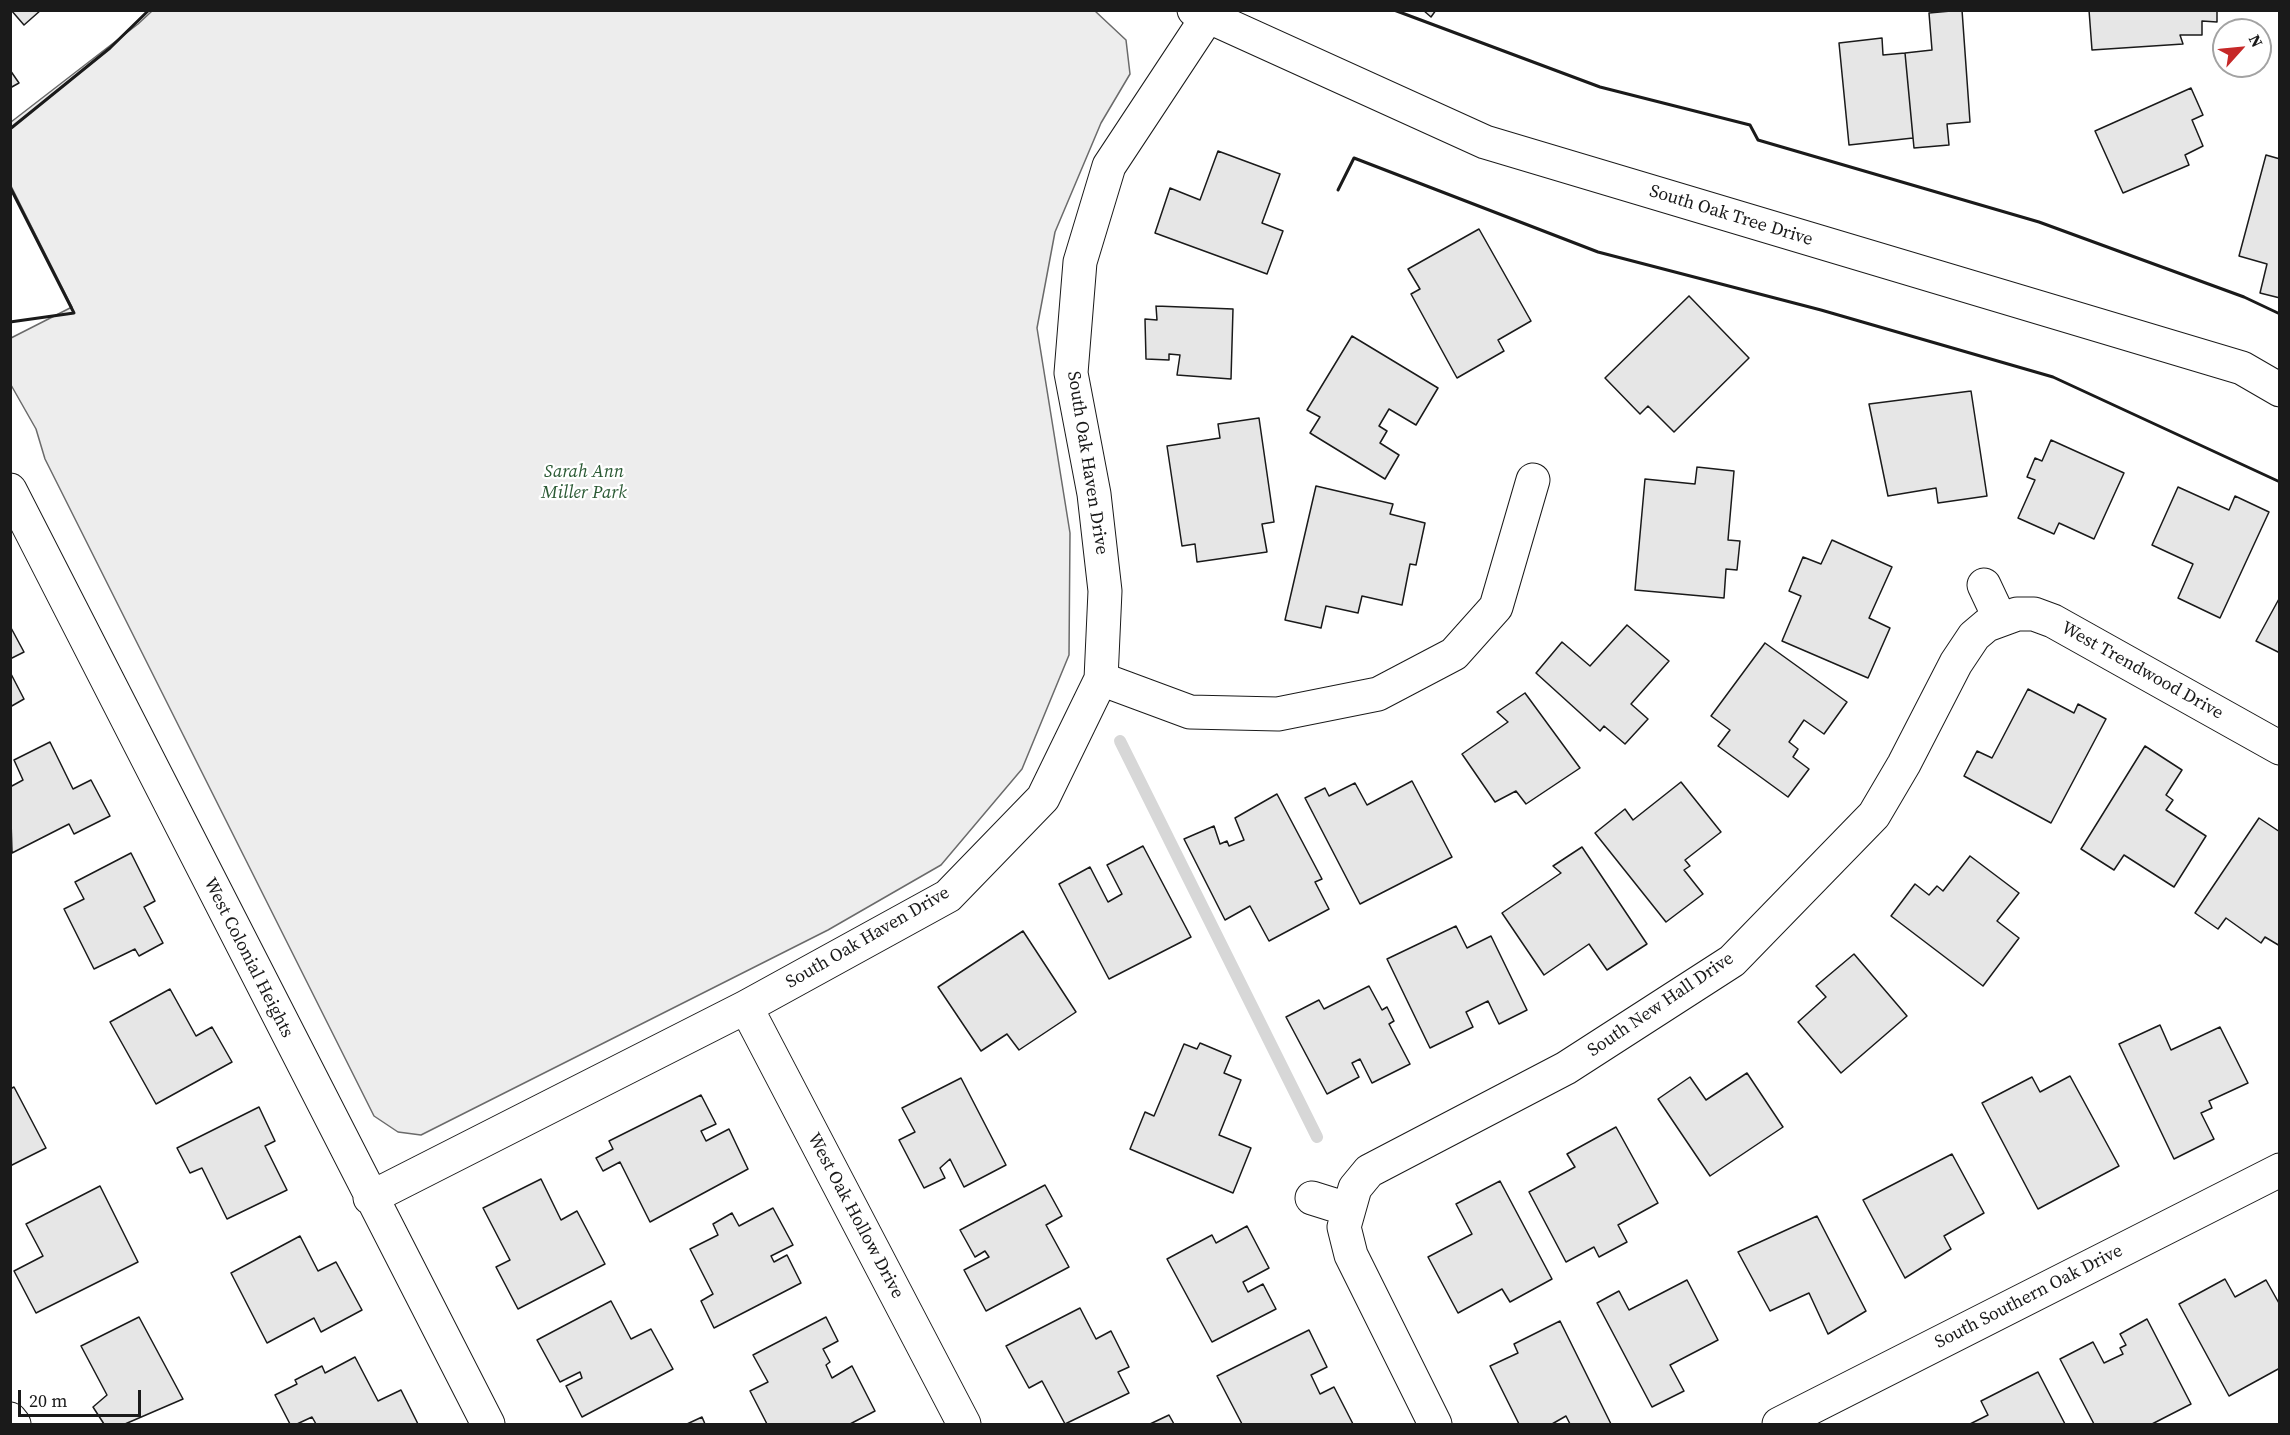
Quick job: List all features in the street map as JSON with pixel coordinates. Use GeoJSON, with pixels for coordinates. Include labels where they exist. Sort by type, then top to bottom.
{"type":"FeatureCollection","features":[{"type":"Feature","properties":{"kind":"street","name":"South Oak Tree Drive"},"geometry":{"type":"LineString","coordinates":[[1204,13],[1485,142],[2242,368],[2280,390]]}},
{"type":"Feature","properties":{"kind":"street","name":"South Oak Haven Drive"},"geometry":{"type":"LineString","coordinates":[[370,1198],[746,1007],[948,896],[1043,798],[1101,680],[1105,591],[1094,494],[1071,373],[1080,262],[1108,166],[1204,13]]}},
{"type":"Feature","properties":{"kind":"street"},"geometry":{"type":"LineString","coordinates":[[1101,680],[1190,711],[1278,714],[1378,694],[1454,654],[1496,607],[1533,480]]}},
{"type":"Feature","properties":{"kind":"street","name":"West Colonial Heights"},"geometry":{"type":"LineString","coordinates":[[10,489],[370,1198],[488,1425]]}},
{"type":"Feature","properties":{"kind":"street"},"geometry":{"type":"LineString","coordinates":[[1984,585],[2000,619]]}},
{"type":"Feature","properties":{"kind":"street","name":"West Trendwood Drive"},"geometry":{"type":"LineString","coordinates":[[2000,619],[2017,614],[2034,614],[2053,621],[2280,748]]}},
{"type":"Feature","properties":{"kind":"street","name":"South New Hall Drive"},"geometry":{"type":"LineString","coordinates":[[1347,1209],[1355,1188],[1369,1172],[1566,1068],[1732,961],[1874,815],[1904,764],[1956,663],[1974,636],[2000,619]]}},
{"type":"Feature","properties":{"kind":"street","name":"West Oak Hollow Drive"},"geometry":{"type":"LineString","coordinates":[[746,1007],[964,1425]]}},
{"type":"Feature","properties":{"kind":"street","name":"South Southern Oak Drive"},"geometry":{"type":"LineString","coordinates":[[1779,1425],[2280,1170]]}},
{"type":"Feature","properties":{"kind":"street"},"geometry":{"type":"LineString","coordinates":[[1312,1198],[1347,1209],[1344,1227],[1351,1255],[1435,1425]]}},
{"type":"Feature","properties":{"kind":"street"},"geometry":{"type":"LineString","coordinates":[[10,1419],[14,1425]]}},
{"type":"Feature","properties":{"kind":"shaded area","name":"Sarah Ann Miller Park"},"geometry":{"type":"Polygon","coordinates":[[[152,11],[1095,11],[1126,40],[1130,74],[1101,123],[1055,232],[1037,328],[1070,533],[1069,655],[1022,769],[941,865],[828,930],[421,1135],[398,1132],[374,1116],[45,459],[36,429],[11,385],[11,338],[72,307],[11,186],[11,122],[152,11]]]}},
{"type":"Feature","properties":{"kind":"building"},"geometry":{"type":"Polygon","coordinates":[[[11,10],[41,10],[24,25],[11,10]]]}},
{"type":"Feature","properties":{"kind":"building"},"geometry":{"type":"Polygon","coordinates":[[[1423,10],[1436,10],[1431,17],[1423,10]]]}},
{"type":"Feature","properties":{"kind":"building"},"geometry":{"type":"Polygon","coordinates":[[[1962,10],[1970,122],[1947,124],[1949,145],[1914,148],[1905,53],[1932,50],[1929,13],[1962,10]]]}},
{"type":"Feature","properties":{"kind":"building"},"geometry":{"type":"Polygon","coordinates":[[[2089,10],[2217,10],[2217,18],[2212,18],[2212,22],[2202,21],[2202,35],[2180,35],[2183,44],[2092,50],[2089,10]]]}},
{"type":"Feature","properties":{"kind":"building"},"geometry":{"type":"Polygon","coordinates":[[[1882,38],[1883,55],[1905,53],[1913,138],[1849,145],[1839,43],[1882,38]]]}},
{"type":"Feature","properties":{"kind":"building"},"geometry":{"type":"Polygon","coordinates":[[[10,70],[19,83],[10,88],[10,70]]]}},
{"type":"Feature","properties":{"kind":"building"},"geometry":{"type":"Polygon","coordinates":[[[2191,88],[2203,115],[2192,120],[2203,146],[2185,155],[2189,165],[2123,193],[2095,131],[2191,88]]]}},
{"type":"Feature","properties":{"kind":"building"},"geometry":{"type":"Polygon","coordinates":[[[1218,151],[1280,174],[1262,223],[1283,231],[1267,274],[1155,233],[1170,188],[1200,200],[1218,151]]]}},
{"type":"Feature","properties":{"kind":"building"},"geometry":{"type":"Polygon","coordinates":[[[2266,155],[2280,159],[2280,298],[2260,293],[2267,264],[2239,256],[2266,155]]]}},
{"type":"Feature","properties":{"kind":"building"},"geometry":{"type":"Polygon","coordinates":[[[1479,229],[1531,321],[1498,340],[1504,351],[1457,378],[1411,294],[1420,289],[1408,269],[1479,229]]]}},
{"type":"Feature","properties":{"kind":"building"},"geometry":{"type":"Polygon","coordinates":[[[1689,296],[1749,358],[1674,432],[1648,406],[1640,414],[1605,378],[1689,296]]]}},
{"type":"Feature","properties":{"kind":"building"},"geometry":{"type":"Polygon","coordinates":[[[1156,306],[1233,309],[1231,379],[1177,375],[1180,355],[1169,354],[1169,360],[1146,359],[1145,319],[1157,320],[1156,306]]]}},
{"type":"Feature","properties":{"kind":"building"},"geometry":{"type":"Polygon","coordinates":[[[1352,336],[1438,388],[1416,425],[1389,409],[1379,426],[1387,431],[1380,443],[1399,455],[1385,479],[1310,433],[1320,417],[1307,410],[1352,336]]]}},
{"type":"Feature","properties":{"kind":"building"},"geometry":{"type":"Polygon","coordinates":[[[1971,391],[1987,496],[1938,503],[1936,488],[1888,496],[1869,404],[1971,391]]]}},
{"type":"Feature","properties":{"kind":"building"},"geometry":{"type":"Polygon","coordinates":[[[1259,418],[1274,522],[1262,524],[1267,552],[1197,562],[1195,544],[1182,546],[1167,446],[1220,438],[1218,424],[1259,418]]]}},
{"type":"Feature","properties":{"kind":"building"},"geometry":{"type":"Polygon","coordinates":[[[2051,440],[2124,473],[2094,539],[2059,523],[2054,534],[2018,518],[2035,480],[2027,477],[2035,458],[2042,461],[2051,440]]]}},
{"type":"Feature","properties":{"kind":"building"},"geometry":{"type":"Polygon","coordinates":[[[1697,467],[1734,471],[1728,540],[1740,541],[1737,570],[1726,569],[1724,598],[1635,590],[1645,479],[1695,484],[1697,467]]]}},
{"type":"Feature","properties":{"kind":"building"},"geometry":{"type":"Polygon","coordinates":[[[1316,486],[1393,504],[1390,514],[1425,523],[1416,565],[1410,564],[1402,605],[1362,596],[1358,613],[1326,606],[1321,628],[1285,620],[1316,486]]]}},
{"type":"Feature","properties":{"kind":"building"},"geometry":{"type":"Polygon","coordinates":[[[2178,487],[2229,510],[2235,496],[2269,512],[2220,618],[2178,598],[2193,564],[2152,545],[2178,487]]]}},
{"type":"Feature","properties":{"kind":"building"},"geometry":{"type":"Polygon","coordinates":[[[1832,540],[1892,567],[1869,618],[1890,628],[1868,678],[1782,641],[1801,596],[1789,591],[1803,557],[1821,564],[1832,540]]]}},
{"type":"Feature","properties":{"kind":"building"},"geometry":{"type":"Polygon","coordinates":[[[2280,597],[2280,653],[2256,641],[2280,597]]]}},
{"type":"Feature","properties":{"kind":"building"},"geometry":{"type":"Polygon","coordinates":[[[1627,625],[1669,661],[1631,704],[1648,719],[1625,744],[1604,726],[1600,731],[1536,673],[1562,642],[1590,666],[1627,625]]]}},
{"type":"Feature","properties":{"kind":"building"},"geometry":{"type":"Polygon","coordinates":[[[10,626],[24,652],[10,659],[10,626]]]}},
{"type":"Feature","properties":{"kind":"building"},"geometry":{"type":"Polygon","coordinates":[[[1765,643],[1847,702],[1824,734],[1804,720],[1789,742],[1798,749],[1793,757],[1809,769],[1788,797],[1718,746],[1730,730],[1711,716],[1765,643]]]}},
{"type":"Feature","properties":{"kind":"building"},"geometry":{"type":"Polygon","coordinates":[[[10,672],[24,699],[10,707],[10,672]]]}},
{"type":"Feature","properties":{"kind":"building"},"geometry":{"type":"Polygon","coordinates":[[[2028,689],[2074,713],[2078,704],[2106,719],[2051,823],[1964,776],[1977,751],[1992,758],[2028,689]]]}},
{"type":"Feature","properties":{"kind":"building"},"geometry":{"type":"Polygon","coordinates":[[[1525,693],[1580,768],[1526,804],[1516,791],[1495,802],[1462,754],[1508,722],[1497,712],[1525,693]]]}},
{"type":"Feature","properties":{"kind":"building"},"geometry":{"type":"Polygon","coordinates":[[[50,742],[73,789],[91,780],[110,816],[74,834],[69,824],[12,853],[10,787],[23,780],[14,760],[50,742]]]}},
{"type":"Feature","properties":{"kind":"building"},"geometry":{"type":"Polygon","coordinates":[[[2145,746],[2182,770],[2166,795],[2173,800],[2166,810],[2206,836],[2174,887],[2124,855],[2114,870],[2081,849],[2145,746]]]}},
{"type":"Feature","properties":{"kind":"building"},"geometry":{"type":"Polygon","coordinates":[[[1412,781],[1452,857],[1360,904],[1305,798],[1325,788],[1329,796],[1355,783],[1367,805],[1412,781]]]}},
{"type":"Feature","properties":{"kind":"building"},"geometry":{"type":"Polygon","coordinates":[[[1681,782],[1721,832],[1685,860],[1690,866],[1684,870],[1703,894],[1666,922],[1595,833],[1625,809],[1633,820],[1681,782]]]}},
{"type":"Feature","properties":{"kind":"building"},"geometry":{"type":"Polygon","coordinates":[[[1277,794],[1322,879],[1315,882],[1329,909],[1269,941],[1250,906],[1225,920],[1184,839],[1214,826],[1220,844],[1227,841],[1229,846],[1244,840],[1235,818],[1277,794]]]}},
{"type":"Feature","properties":{"kind":"building"},"geometry":{"type":"Polygon","coordinates":[[[2259,818],[2280,832],[2280,946],[2265,937],[2261,943],[2226,918],[2218,929],[2195,913],[2259,818]]]}},
{"type":"Feature","properties":{"kind":"building"},"geometry":{"type":"Polygon","coordinates":[[[1143,846],[1191,937],[1109,979],[1059,884],[1090,867],[1108,902],[1122,894],[1107,865],[1143,846]]]}},
{"type":"Feature","properties":{"kind":"building"},"geometry":{"type":"Polygon","coordinates":[[[1582,847],[1647,944],[1607,970],[1589,944],[1544,975],[1502,913],[1561,873],[1553,866],[1582,847]]]}},
{"type":"Feature","properties":{"kind":"building"},"geometry":{"type":"Polygon","coordinates":[[[131,853],[155,901],[144,907],[163,943],[139,956],[135,949],[94,969],[64,909],[84,899],[75,882],[131,853]]]}},
{"type":"Feature","properties":{"kind":"building"},"geometry":{"type":"Polygon","coordinates":[[[1970,856],[2019,893],[1997,921],[2019,938],[1983,986],[1891,916],[1915,884],[1929,895],[1937,886],[1943,891],[1970,856]]]}},
{"type":"Feature","properties":{"kind":"building"},"geometry":{"type":"Polygon","coordinates":[[[1456,926],[1467,948],[1491,936],[1527,1010],[1499,1024],[1488,1001],[1466,1012],[1473,1027],[1430,1048],[1387,959],[1456,926]]]}},
{"type":"Feature","properties":{"kind":"building"},"geometry":{"type":"Polygon","coordinates":[[[1023,931],[1076,1012],[1019,1050],[1007,1034],[981,1051],[938,987],[1023,931]]]}},
{"type":"Feature","properties":{"kind":"building"},"geometry":{"type":"Polygon","coordinates":[[[1854,954],[1907,1016],[1841,1073],[1798,1022],[1826,997],[1816,986],[1854,954]]]}},
{"type":"Feature","properties":{"kind":"building"},"geometry":{"type":"Polygon","coordinates":[[[1369,986],[1382,1010],[1387,1007],[1394,1021],[1389,1024],[1410,1064],[1372,1083],[1360,1059],[1352,1063],[1359,1077],[1327,1094],[1286,1017],[1319,1000],[1324,1009],[1369,986]]]}},
{"type":"Feature","properties":{"kind":"building"},"geometry":{"type":"Polygon","coordinates":[[[170,989],[196,1036],[212,1027],[232,1062],[156,1104],[110,1022],[170,989]]]}},
{"type":"Feature","properties":{"kind":"building"},"geometry":{"type":"Polygon","coordinates":[[[2160,1025],[2171,1050],[2220,1027],[2248,1083],[2209,1101],[2212,1108],[2201,1113],[2214,1139],[2174,1159],[2119,1044],[2160,1025]]]}},
{"type":"Feature","properties":{"kind":"building"},"geometry":{"type":"Polygon","coordinates":[[[1200,1043],[1231,1056],[1224,1073],[1241,1080],[1219,1135],[1251,1148],[1233,1193],[1130,1149],[1145,1112],[1154,1116],[1184,1044],[1197,1049],[1200,1043]]]}},
{"type":"Feature","properties":{"kind":"building"},"geometry":{"type":"Polygon","coordinates":[[[1747,1073],[1783,1127],[1710,1176],[1658,1099],[1690,1077],[1706,1100],[1747,1073]]]}},
{"type":"Feature","properties":{"kind":"building"},"geometry":{"type":"Polygon","coordinates":[[[2070,1076],[2119,1166],[2038,1209],[1982,1103],[2032,1077],[2040,1092],[2070,1076]]]}},
{"type":"Feature","properties":{"kind":"building"},"geometry":{"type":"Polygon","coordinates":[[[961,1078],[1006,1165],[964,1187],[950,1159],[940,1168],[945,1178],[924,1188],[899,1140],[915,1132],[902,1108],[961,1078]]]}},
{"type":"Feature","properties":{"kind":"building"},"geometry":{"type":"Polygon","coordinates":[[[14,1087],[46,1148],[10,1166],[10,1089],[14,1087]]]}},
{"type":"Feature","properties":{"kind":"building"},"geometry":{"type":"Polygon","coordinates":[[[701,1095],[716,1124],[701,1131],[706,1141],[729,1129],[748,1169],[650,1222],[620,1162],[603,1171],[596,1158],[613,1149],[609,1141],[701,1095]]]}},
{"type":"Feature","properties":{"kind":"building"},"geometry":{"type":"Polygon","coordinates":[[[259,1107],[275,1141],[265,1146],[287,1190],[227,1219],[202,1168],[190,1173],[177,1148],[259,1107]]]}},
{"type":"Feature","properties":{"kind":"building"},"geometry":{"type":"Polygon","coordinates":[[[1616,1127],[1658,1203],[1618,1225],[1627,1242],[1599,1257],[1594,1247],[1566,1262],[1529,1192],[1575,1167],[1567,1154],[1616,1127]]]}},
{"type":"Feature","properties":{"kind":"building"},"geometry":{"type":"Polygon","coordinates":[[[1952,1154],[1984,1213],[1944,1236],[1951,1249],[1905,1278],[1863,1200],[1952,1154]]]}},
{"type":"Feature","properties":{"kind":"building"},"geometry":{"type":"Polygon","coordinates":[[[541,1179],[561,1220],[577,1211],[605,1264],[518,1309],[496,1267],[510,1260],[483,1208],[541,1179]]]}},
{"type":"Feature","properties":{"kind":"building"},"geometry":{"type":"Polygon","coordinates":[[[1500,1181],[1552,1279],[1510,1302],[1502,1289],[1458,1313],[1428,1257],[1472,1234],[1456,1204],[1500,1181]]]}},
{"type":"Feature","properties":{"kind":"building"},"geometry":{"type":"Polygon","coordinates":[[[1045,1185],[1062,1216],[1046,1225],[1069,1267],[986,1311],[964,1270],[989,1257],[985,1251],[975,1257],[960,1230],[1045,1185]]]}},
{"type":"Feature","properties":{"kind":"building"},"geometry":{"type":"Polygon","coordinates":[[[100,1186],[138,1262],[36,1313],[14,1271],[43,1256],[26,1224],[100,1186]]]}},
{"type":"Feature","properties":{"kind":"building"},"geometry":{"type":"Polygon","coordinates":[[[773,1208],[793,1245],[771,1256],[774,1262],[787,1255],[801,1283],[714,1328],[701,1301],[713,1294],[690,1249],[718,1235],[713,1224],[732,1213],[739,1226],[773,1208]]]}},
{"type":"Feature","properties":{"kind":"building"},"geometry":{"type":"Polygon","coordinates":[[[1817,1216],[1866,1311],[1828,1334],[1809,1293],[1770,1311],[1738,1252],[1817,1216]]]}},
{"type":"Feature","properties":{"kind":"building"},"geometry":{"type":"Polygon","coordinates":[[[1247,1226],[1269,1268],[1243,1282],[1248,1292],[1263,1284],[1276,1309],[1212,1342],[1167,1259],[1212,1235],[1216,1243],[1247,1226]]]}},
{"type":"Feature","properties":{"kind":"building"},"geometry":{"type":"Polygon","coordinates":[[[300,1236],[318,1271],[336,1262],[362,1310],[321,1332],[314,1318],[267,1343],[231,1273],[300,1236]]]}},
{"type":"Feature","properties":{"kind":"building"},"geometry":{"type":"Polygon","coordinates":[[[2225,1279],[2235,1297],[2266,1280],[2280,1305],[2280,1368],[2229,1396],[2179,1304],[2225,1279]]]}},
{"type":"Feature","properties":{"kind":"building"},"geometry":{"type":"Polygon","coordinates":[[[1687,1280],[1718,1340],[1670,1365],[1684,1391],[1652,1407],[1597,1303],[1619,1291],[1629,1310],[1687,1280]]]}},
{"type":"Feature","properties":{"kind":"building"},"geometry":{"type":"Polygon","coordinates":[[[611,1301],[631,1339],[651,1329],[673,1369],[582,1417],[566,1386],[582,1378],[580,1372],[560,1382],[537,1340],[611,1301]]]}},
{"type":"Feature","properties":{"kind":"building"},"geometry":{"type":"Polygon","coordinates":[[[1080,1308],[1096,1339],[1111,1331],[1129,1367],[1118,1372],[1129,1393],[1065,1424],[1042,1381],[1029,1388],[1006,1346],[1080,1308]]]}},
{"type":"Feature","properties":{"kind":"building"},"geometry":{"type":"Polygon","coordinates":[[[139,1317],[183,1399],[125,1424],[104,1424],[93,1407],[107,1395],[81,1346],[139,1317]]]}},
{"type":"Feature","properties":{"kind":"building"},"geometry":{"type":"Polygon","coordinates":[[[826,1317],[838,1341],[823,1349],[830,1362],[826,1365],[832,1378],[852,1366],[875,1411],[850,1424],[767,1424],[750,1391],[768,1382],[753,1355],[826,1317]]]}},
{"type":"Feature","properties":{"kind":"building"},"geometry":{"type":"Polygon","coordinates":[[[2147,1319],[2191,1404],[2152,1424],[2094,1424],[2060,1359],[2093,1342],[2104,1363],[2123,1354],[2120,1348],[2126,1345],[2120,1334],[2147,1319]]]}},
{"type":"Feature","properties":{"kind":"building"},"geometry":{"type":"Polygon","coordinates":[[[1560,1321],[1611,1424],[1570,1424],[1566,1416],[1552,1424],[1519,1424],[1490,1366],[1518,1353],[1514,1344],[1560,1321]]]}},
{"type":"Feature","properties":{"kind":"building"},"geometry":{"type":"Polygon","coordinates":[[[1309,1330],[1327,1367],[1311,1375],[1320,1394],[1334,1387],[1353,1424],[1242,1424],[1217,1376],[1309,1330]]]}},
{"type":"Feature","properties":{"kind":"building"},"geometry":{"type":"Polygon","coordinates":[[[355,1357],[378,1401],[401,1390],[418,1424],[316,1424],[312,1417],[297,1424],[290,1424],[275,1395],[297,1384],[295,1380],[322,1366],[325,1373],[355,1357]]]}},
{"type":"Feature","properties":{"kind":"building"},"geometry":{"type":"Polygon","coordinates":[[[2038,1372],[2065,1424],[1970,1424],[1988,1415],[1981,1401],[2038,1372]]]}},
{"type":"Feature","properties":{"kind":"building"},"geometry":{"type":"Polygon","coordinates":[[[1169,1415],[1174,1424],[1150,1424],[1169,1415]]]}},
{"type":"Feature","properties":{"kind":"building"},"geometry":{"type":"Polygon","coordinates":[[[702,1417],[705,1424],[687,1424],[702,1417]]]}},
{"type":"Feature","properties":{"kind":"waterway"},"geometry":{"type":"LineString","coordinates":[[1120,741],[1317,1137]]}},
{"type":"Feature","properties":{"kind":"wall"},"geometry":{"type":"LineString","coordinates":[[10,129],[110,48],[149,10]]}},
{"type":"Feature","properties":{"kind":"wall"},"geometry":{"type":"LineString","coordinates":[[1394,10],[1600,87],[1750,125],[1758,140],[2039,222],[2244,297],[2280,314]]}},
{"type":"Feature","properties":{"kind":"wall"},"geometry":{"type":"LineString","coordinates":[[1338,190],[1354,158],[1598,252],[1821,310],[2053,377],[2280,482]]}},
{"type":"Feature","properties":{"kind":"wall"},"geometry":{"type":"LineString","coordinates":[[10,187],[74,313],[10,322]]}}]}
